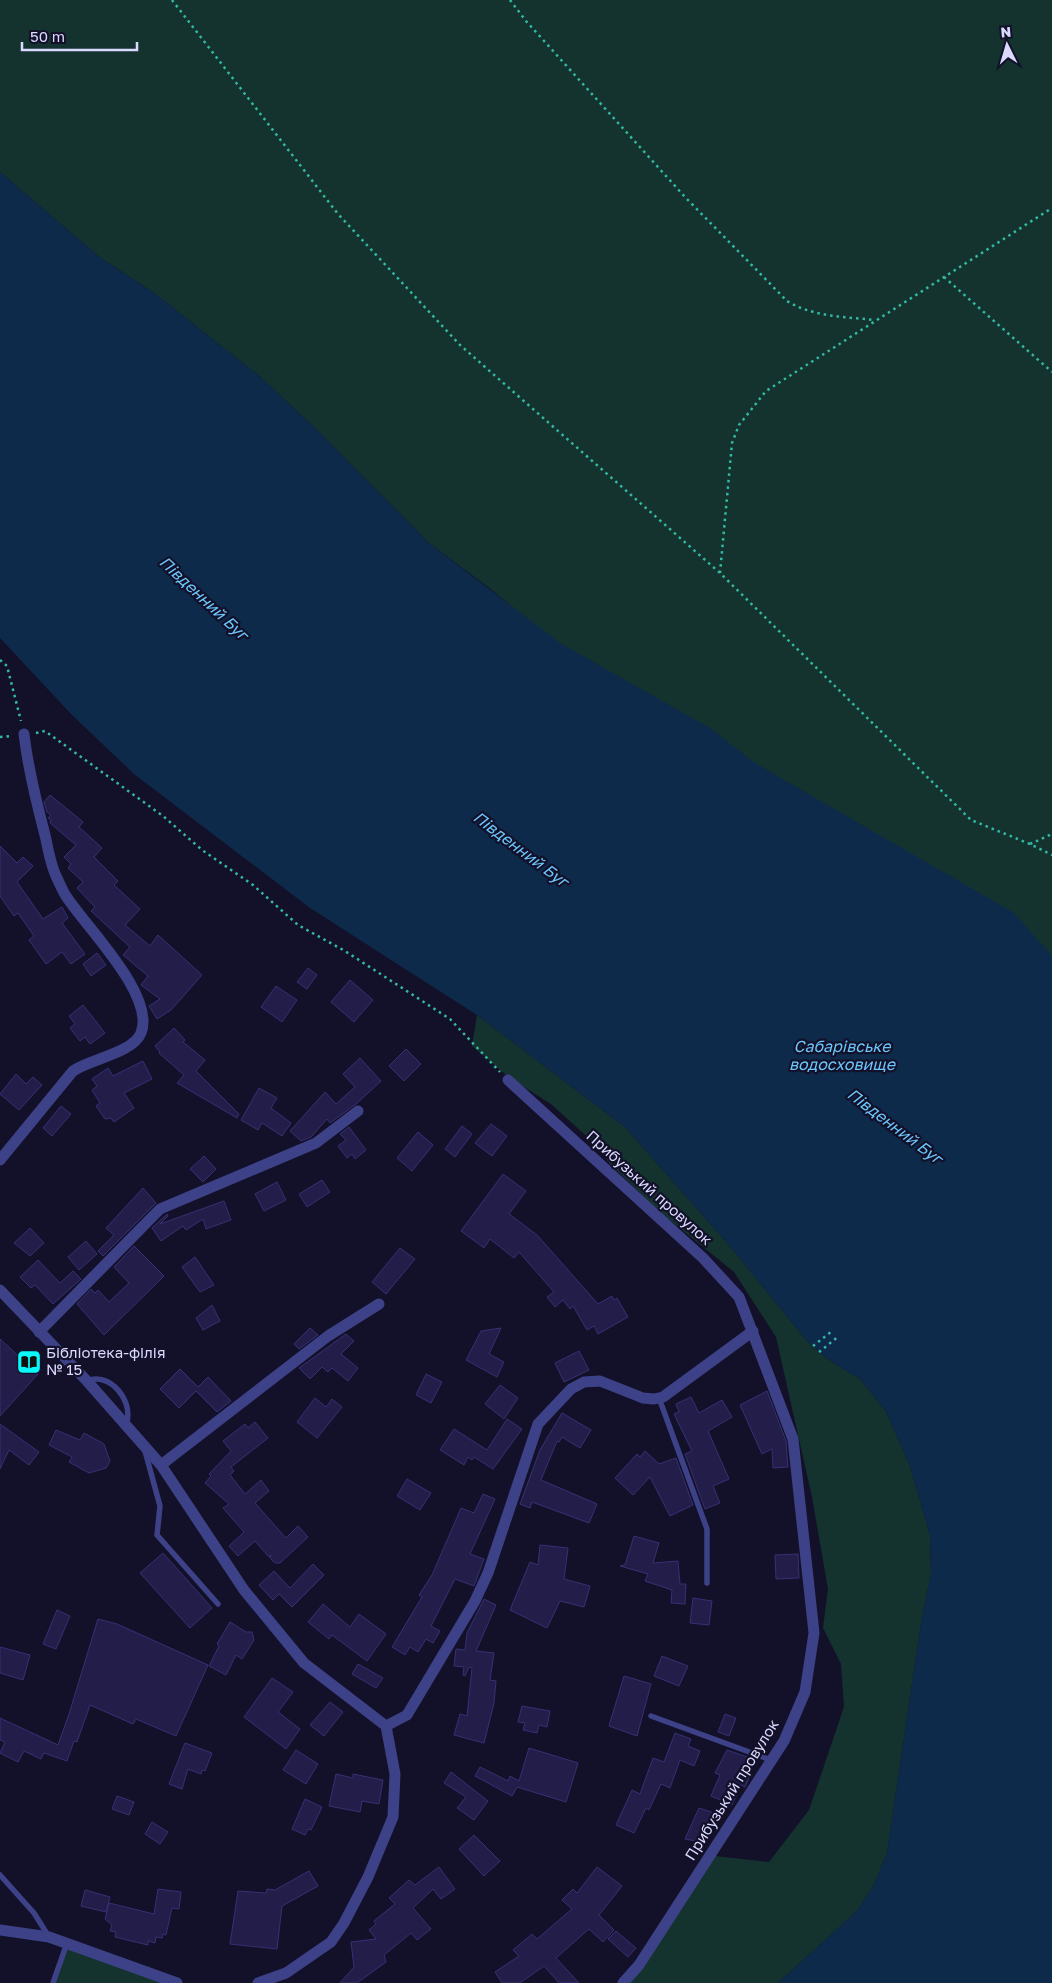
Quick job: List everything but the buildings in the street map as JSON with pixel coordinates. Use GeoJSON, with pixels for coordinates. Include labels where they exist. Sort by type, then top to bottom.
{"type":"FeatureCollection","features":[{"type":"Feature","properties":{"kind":"street"},"geometry":{"type":"LineString","coordinates":[[0,1160],[72,1071],[83,1064],[127,1048],[136,1041],[141,1032],[142,1019],[140,1005],[114,958],[66,896],[55,874],[29,775],[24,734]]}},
{"type":"Feature","properties":{"kind":"street","name":"Прибузький провулок"},"geometry":{"type":"LineString","coordinates":[[508,1080],[703,1258],[739,1298],[793,1439],[814,1633],[805,1692],[784,1740],[639,1965],[623,1983]]}},
{"type":"Feature","properties":{"kind":"street"},"geometry":{"type":"LineString","coordinates":[[40,1332],[160,1209],[316,1143],[358,1111]]}},
{"type":"Feature","properties":{"kind":"street"},"geometry":{"type":"LineString","coordinates":[[0,1290],[87,1381],[161,1465],[244,1590],[304,1663],[386,1726],[395,1774],[393,1818],[368,1877],[344,1923],[331,1942],[286,1973],[258,1983]]}},
{"type":"Feature","properties":{"kind":"street"},"geometry":{"type":"LineString","coordinates":[[161,1465],[328,1336],[379,1304]]}},
{"type":"Feature","properties":{"kind":"street"},"geometry":{"type":"LineString","coordinates":[[386,1726],[407,1715],[475,1601],[488,1573],[538,1424],[571,1389],[584,1382],[600,1381],[643,1398],[664,1397],[753,1331]]}},
{"type":"Feature","properties":{"kind":"street"},"geometry":{"type":"LineString","coordinates":[[0,1930],[48,1937],[177,1983]]}},
{"type":"Feature","properties":{"kind":"lane"},"geometry":{"type":"LineString","coordinates":[[87,1381],[96,1378],[104,1379],[127,1401],[130,1415],[126,1424]]}},
{"type":"Feature","properties":{"kind":"lane"},"geometry":{"type":"LineString","coordinates":[[659,1398],[707,1529],[707,1583]]}},
{"type":"Feature","properties":{"kind":"lane"},"geometry":{"type":"LineString","coordinates":[[143,1444],[160,1506],[157,1535],[218,1604]]}},
{"type":"Feature","properties":{"kind":"lane"},"geometry":{"type":"LineString","coordinates":[[651,1716],[771,1760]]}},
{"type":"Feature","properties":{"kind":"lane"},"geometry":{"type":"LineString","coordinates":[[0,1875],[34,1913],[48,1937]]}},
{"type":"Feature","properties":{"kind":"lane"},"geometry":{"type":"LineString","coordinates":[[53,1983],[66,1943]]}},
{"type":"Feature","properties":{"kind":"path"},"geometry":{"type":"LineString","coordinates":[[172,0],[338,214],[394,277],[460,345],[720,573],[971,820],[1052,855]]}},
{"type":"Feature","properties":{"kind":"path"},"geometry":{"type":"LineString","coordinates":[[510,0],[526,21],[684,197],[787,301],[800,309],[816,313],[877,321]]}},
{"type":"Feature","properties":{"kind":"path"},"geometry":{"type":"LineString","coordinates":[[720,573],[732,444],[739,425],[766,391],[1052,208]]}},
{"type":"Feature","properties":{"kind":"path"},"geometry":{"type":"LineString","coordinates":[[944,277],[1052,372]]}},
{"type":"Feature","properties":{"kind":"path"},"geometry":{"type":"LineString","coordinates":[[0,660],[7,666],[24,734],[45,731],[163,816],[202,850],[253,885],[298,925],[345,951],[450,1019],[508,1080]]}},
{"type":"Feature","properties":{"kind":"path"},"geometry":{"type":"LineString","coordinates":[[1030,844],[1052,834]]}},
{"type":"Feature","properties":{"kind":"path"},"geometry":{"type":"LineString","coordinates":[[813,1346],[832,1331]]}},
{"type":"Feature","properties":{"kind":"path"},"geometry":{"type":"LineString","coordinates":[[819,1352],[839,1336]]}},
{"type":"Feature","properties":{"kind":"green space"},"geometry":{"type":"Polygon","coordinates":[[[0,0],[1052,0],[1052,1007],[768,815],[488,587],[429,543],[314,427],[258,375],[154,293],[98,256],[0,172],[0,0]]]}},
{"type":"Feature","properties":{"kind":"green space"},"geometry":{"type":"Polygon","coordinates":[[[477,1015],[625,1127],[728,1244],[808,1342],[826,1358],[860,1379],[886,1411],[910,1466],[930,1535],[931,1574],[921,1623],[887,1853],[873,1887],[857,1911],[778,1983],[629,1983],[715,1856],[769,1862],[809,1810],[844,1707],[841,1664],[823,1628],[828,1589],[812,1497],[776,1337],[734,1272],[661,1213],[610,1164],[593,1142],[551,1104],[511,1079],[472,1046],[477,1015]]]}},
{"type":"Feature","properties":{"kind":"green space"},"geometry":{"type":"Polygon","coordinates":[[[68,1944],[166,1983],[55,1983],[68,1944]]]}},
{"type":"Feature","properties":{"kind":"water","name":"Сабарівське водосховище"},"geometry":{"type":"Polygon","coordinates":[[[0,172],[98,256],[154,293],[258,375],[314,427],[429,543],[560,643],[710,728],[755,763],[1014,913],[1052,956],[1052,1983],[778,1983],[857,1911],[873,1887],[887,1853],[921,1623],[931,1574],[930,1535],[910,1466],[886,1411],[860,1379],[826,1358],[808,1342],[728,1244],[625,1127],[477,1015],[310,908],[134,774],[71,714],[0,638],[0,172]]]}},
{"type":"Feature","properties":{"kind":"place","name":"Бібліотека-філія № 15"},"geometry":{"type":"Point","coordinates":[29,1362]}},
{"type":"Feature","properties":{"kind":"water label","name":"Південний Буг"},"geometry":{"type":"Point","coordinates":[204,598]}},
{"type":"Feature","properties":{"kind":"water label","name":"Південний Буг"},"geometry":{"type":"Point","coordinates":[521,849]}},
{"type":"Feature","properties":{"kind":"water label","name":"Південний Буг"},"geometry":{"type":"Point","coordinates":[895,1126]}}]}
